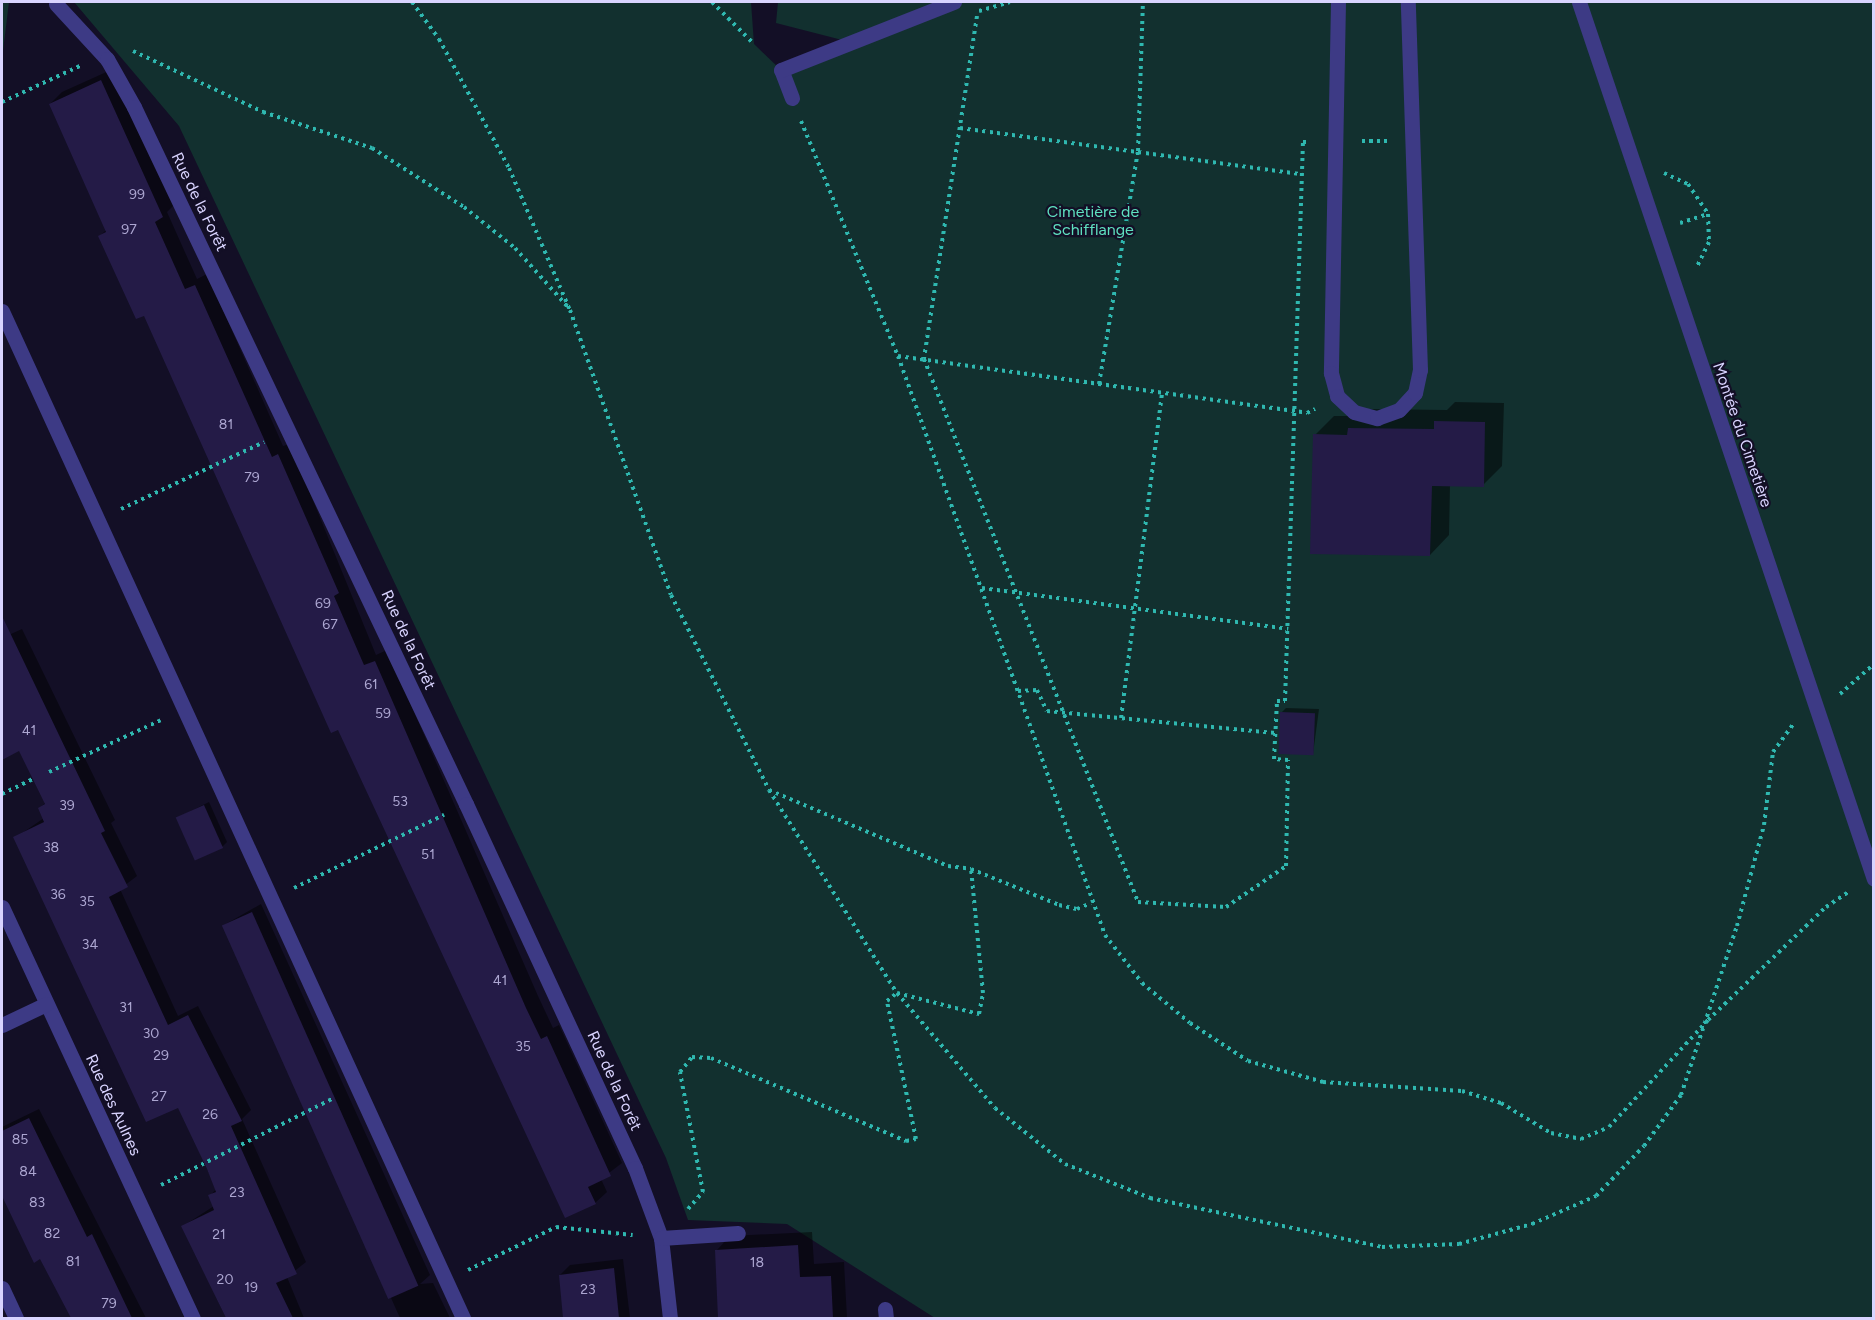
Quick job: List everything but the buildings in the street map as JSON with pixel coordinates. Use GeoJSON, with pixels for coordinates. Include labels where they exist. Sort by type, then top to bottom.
{"type":"FeatureCollection","features":[{"type":"Feature","properties":{"kind":"street"},"geometry":{"type":"LineString","coordinates":[[792,98],[781,70],[954,2]]}},
{"type":"Feature","properties":{"kind":"street"},"geometry":{"type":"LineString","coordinates":[[1338,2],[1332,142],[1331,373],[1337,396],[1354,412],[1377,418],[1399,410],[1415,393],[1420,370],[1408,2]]}},
{"type":"Feature","properties":{"kind":"street","name":"Montée du Cimetière"},"geometry":{"type":"LineString","coordinates":[[1579,2],[1672,290],[1818,710],[1874,879]]}},
{"type":"Feature","properties":{"kind":"street","name":"Rue de la Forêt"},"geometry":{"type":"LineString","coordinates":[[56,4],[107,59],[289,430],[466,804],[635,1168],[661,1238],[670,1318]]}},
{"type":"Feature","properties":{"kind":"street"},"geometry":{"type":"LineString","coordinates":[[2,311],[95,521],[274,898],[463,1318]]}},
{"type":"Feature","properties":{"kind":"street","name":"Rue des Aulnes"},"geometry":{"type":"LineString","coordinates":[[2,908],[193,1318]]}},
{"type":"Feature","properties":{"kind":"street"},"geometry":{"type":"LineString","coordinates":[[2,1025],[46,1004]]}},
{"type":"Feature","properties":{"kind":"street"},"geometry":{"type":"LineString","coordinates":[[661,1238],[738,1233]]}},
{"type":"Feature","properties":{"kind":"street"},"geometry":{"type":"LineString","coordinates":[[2,1288],[16,1318]]}},
{"type":"Feature","properties":{"kind":"path"},"geometry":{"type":"LineString","coordinates":[[412,2],[439,39],[509,168],[570,310],[671,594],[769,790],[897,993],[995,1108],[1065,1164],[1150,1198],[1382,1247],[1459,1244],[1532,1224],[1596,1196],[1644,1146],[1681,1095],[1708,1020],[1764,825],[1773,752],[1792,725],[1818,710],[1874,664]]}},
{"type":"Feature","properties":{"kind":"path"},"geometry":{"type":"LineString","coordinates":[[712,2],[754,44]]}},
{"type":"Feature","properties":{"kind":"path"},"geometry":{"type":"LineString","coordinates":[[1099,384],[1138,152],[1143,2]]}},
{"type":"Feature","properties":{"kind":"path"},"geometry":{"type":"LineString","coordinates":[[978,11],[924,359],[1138,902],[1226,907],[1286,866],[1288,760],[1274,759],[1277,701],[1285,701],[1298,412],[1303,142],[1412,141]]}},
{"type":"Feature","properties":{"kind":"path"},"geometry":{"type":"LineString","coordinates":[[2,102],[107,59],[134,51],[262,112],[372,148],[489,227],[570,310]]}},
{"type":"Feature","properties":{"kind":"path"},"geometry":{"type":"LineString","coordinates":[[792,98],[898,356],[982,588],[1091,903],[1105,935],[1142,982],[1190,1023],[1248,1061],[1323,1082],[1462,1091],[1501,1103],[1551,1133],[1581,1140],[1609,1127],[1708,1020],[1826,907]]}},
{"type":"Feature","properties":{"kind":"path"},"geometry":{"type":"LineString","coordinates":[[960,128],[1302,174]]}},
{"type":"Feature","properties":{"kind":"path"},"geometry":{"type":"LineString","coordinates":[[1635,172],[1660,172],[1688,184],[1708,214],[1709,242],[1695,272],[1672,290]]}},
{"type":"Feature","properties":{"kind":"path"},"geometry":{"type":"LineString","coordinates":[[898,356],[1307,413],[1337,396]]}},
{"type":"Feature","properties":{"kind":"path"},"geometry":{"type":"LineString","coordinates":[[1121,718],[1132,609],[1162,393]]}},
{"type":"Feature","properties":{"kind":"path"},"geometry":{"type":"LineString","coordinates":[[95,521],[289,430]]}},
{"type":"Feature","properties":{"kind":"path"},"geometry":{"type":"LineString","coordinates":[[982,588],[1288,628]]}},
{"type":"Feature","properties":{"kind":"path"},"geometry":{"type":"LineString","coordinates":[[1018,691],[1037,690],[1047,711],[1276,733]]}},
{"type":"Feature","properties":{"kind":"path"},"geometry":{"type":"LineString","coordinates":[[49,772],[186,709]]}},
{"type":"Feature","properties":{"kind":"path"},"geometry":{"type":"LineString","coordinates":[[2,794],[33,779]]}},
{"type":"Feature","properties":{"kind":"path"},"geometry":{"type":"LineString","coordinates":[[769,790],[948,866],[971,869],[1059,905],[1077,909],[1091,903]]}},
{"type":"Feature","properties":{"kind":"path"},"geometry":{"type":"LineString","coordinates":[[274,898],[466,804]]}},
{"type":"Feature","properties":{"kind":"path"},"geometry":{"type":"LineString","coordinates":[[897,993],[979,1014],[983,993],[971,869]]}},
{"type":"Feature","properties":{"kind":"path"},"geometry":{"type":"LineString","coordinates":[[446,1281],[556,1227],[661,1238],[703,1192],[680,1072],[692,1057],[711,1058],[906,1141],[916,1139],[918,1129],[886,1014],[887,1001],[897,993]]}},
{"type":"Feature","properties":{"kind":"path"},"geometry":{"type":"LineString","coordinates":[[136,1198],[358,1086]]}},
{"type":"Feature","properties":{"kind":"green space"},"geometry":{"type":"Polygon","coordinates":[[[2,2],[9,2],[2,59],[2,2]]]}},
{"type":"Feature","properties":{"kind":"green space","name":"Cimetière de Schifflange"},"geometry":{"type":"Polygon","coordinates":[[[74,2],[751,2],[754,44],[781,70],[850,42],[776,23],[778,2],[1873,2],[1873,1318],[935,1318],[787,1224],[688,1220],[666,1158],[179,126],[74,2]]]}}]}
